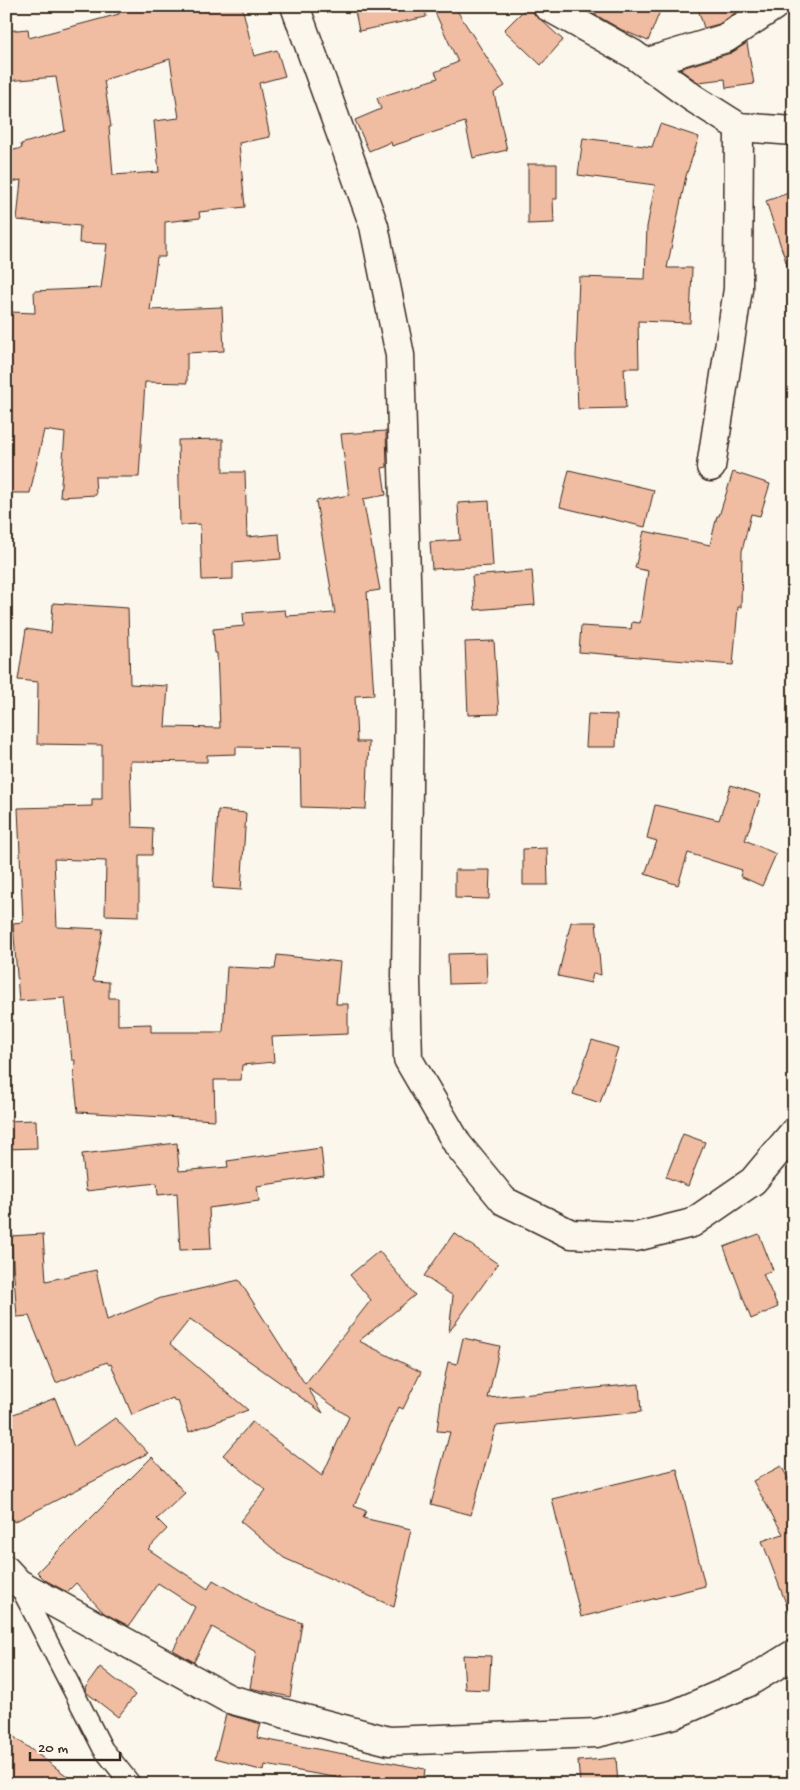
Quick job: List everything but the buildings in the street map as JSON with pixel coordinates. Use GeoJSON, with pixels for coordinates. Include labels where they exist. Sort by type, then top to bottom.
{"type":"FeatureCollection","features":[{"type":"Feature","properties":{"kind":"street"},"geometry":{"type":"LineString","coordinates":[[295,6],[374,226],[400,355],[409,689],[406,970],[408,1059],[458,1145],[504,1201],[571,1234],[636,1237],[692,1223],[752,1181],[794,1132]]}},
{"type":"Feature","properties":{"kind":"street"},"geometry":{"type":"LineString","coordinates":[[547,6],[645,63],[693,98],[739,126],[794,130]]}},
{"type":"Feature","properties":{"kind":"street"},"geometry":{"type":"LineString","coordinates":[[645,63],[726,38],[774,6]]}},
{"type":"Feature","properties":{"kind":"street"},"geometry":{"type":"LineString","coordinates":[[711,467],[738,289],[739,126]]}},
{"type":"Feature","properties":{"kind":"street"},"geometry":{"type":"LineString","coordinates":[[12,1577],[229,1699],[389,1741],[597,1733],[675,1714],[747,1683],[794,1654]]}},
{"type":"Feature","properties":{"kind":"lane"},"geometry":{"type":"LineString","coordinates":[[12,1577],[103,1749],[131,1784]]}}]}
